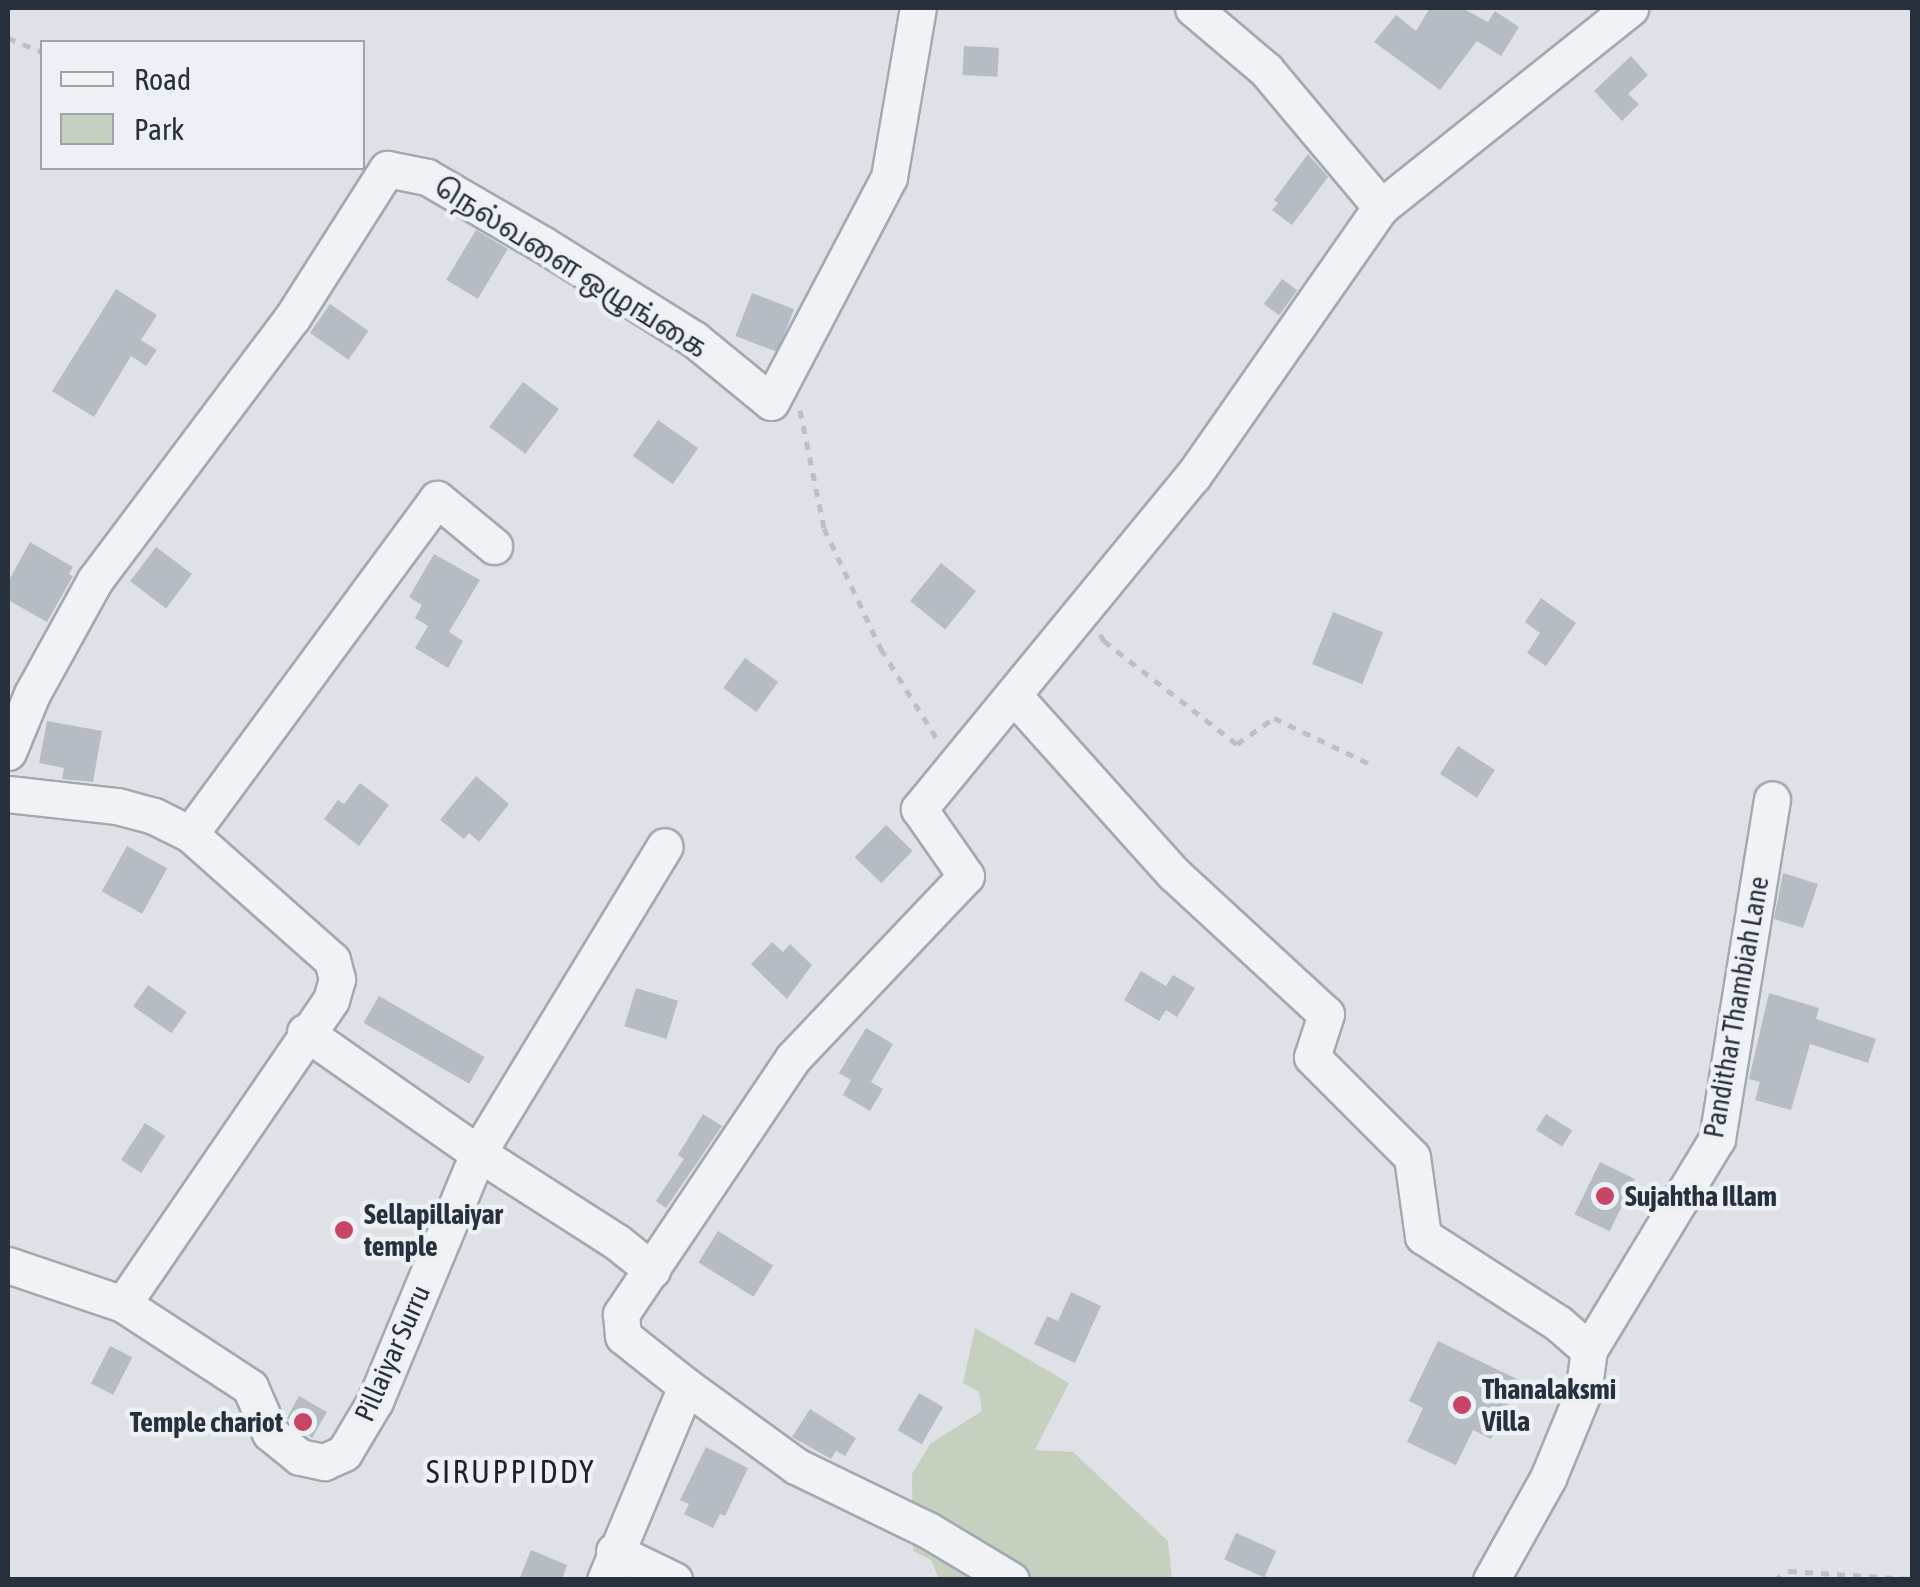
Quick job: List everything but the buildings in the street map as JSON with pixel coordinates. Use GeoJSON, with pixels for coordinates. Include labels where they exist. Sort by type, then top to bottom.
{"type":"FeatureCollection","features":[{"type":"Feature","properties":{"kind":"street","name":"நெல்வளை ஒழுங்கை"},"geometry":{"type":"LineString","coordinates":[[8,752],[32,694],[95,580],[292,318],[388,169],[427,176],[544,245],[694,339],[770,402],[889,177],[918,8]]}},
{"type":"Feature","properties":{"kind":"street"},"geometry":{"type":"LineString","coordinates":[[1193,8],[1266,70],[1382,207]]}},
{"type":"Feature","properties":{"kind":"street"},"geometry":{"type":"LineString","coordinates":[[1011,1580],[928,1530],[796,1466],[623,1336],[620,1314],[793,1058],[966,876],[920,809],[1088,609],[1193,476],[1382,207],[1630,8]]}},
{"type":"Feature","properties":{"kind":"street"},"geometry":{"type":"LineString","coordinates":[[190,834],[438,499],[494,546]]}},
{"type":"Feature","properties":{"kind":"street"},"geometry":{"type":"LineString","coordinates":[[1015,696],[1173,873],[1326,1014],[1312,1056],[1412,1158],[1423,1236],[1558,1323],[1589,1350]]}},
{"type":"Feature","properties":{"kind":"street"},"geometry":{"type":"LineString","coordinates":[[8,794],[117,806],[154,816],[190,834],[332,960],[337,980],[331,1000],[123,1304]]}},
{"type":"Feature","properties":{"kind":"street","name":"Pandithar Thambiah Lane"},"geometry":{"type":"LineString","coordinates":[[1491,1580],[1548,1478],[1584,1393],[1589,1350],[1717,1140],[1772,799]]}},
{"type":"Feature","properties":{"kind":"street","name":"Pillaiyar Surru"},"geometry":{"type":"LineString","coordinates":[[8,1265],[123,1304],[250,1387],[270,1432],[300,1457],[324,1462],[344,1453],[375,1401],[478,1154],[665,846]]}},
{"type":"Feature","properties":{"kind":"street"},"geometry":{"type":"LineString","coordinates":[[306,1032],[478,1154],[617,1242],[652,1270]]}},
{"type":"Feature","properties":{"kind":"street"},"geometry":{"type":"LineString","coordinates":[[674,1580],[610,1565],[686,1386]]}},
{"type":"Feature","properties":{"kind":"path"},"geometry":{"type":"LineString","coordinates":[[8,38],[40,51]]}},
{"type":"Feature","properties":{"kind":"path"},"geometry":{"type":"LineString","coordinates":[[790,363],[824,528],[881,649],[955,767]]}},
{"type":"Feature","properties":{"kind":"path"},"geometry":{"type":"LineString","coordinates":[[1088,609],[1104,642],[1236,744],[1274,718],[1374,766]]}},
{"type":"Feature","properties":{"kind":"path"},"geometry":{"type":"LineString","coordinates":[[1774,1580],[1788,1571],[1912,1579]]}},
{"type":"Feature","properties":{"kind":"green space"},"geometry":{"type":"Polygon","coordinates":[[[975,1328],[1069,1383],[1035,1450],[1073,1452],[1168,1541],[1172,1579],[939,1579],[931,1560],[913,1551],[912,1474],[930,1444],[982,1411],[979,1392],[963,1383],[975,1328]]]}},
{"type":"Feature","properties":{"kind":"place","name":"Sujahtha Illam"},"geometry":{"type":"Point","coordinates":[1605,1196]}},
{"type":"Feature","properties":{"kind":"place","name":"Sellapillaiyar temple"},"geometry":{"type":"Point","coordinates":[344,1230]}},
{"type":"Feature","properties":{"kind":"place","name":"Thanalaksmi Villa"},"geometry":{"type":"Point","coordinates":[1462,1405]}},
{"type":"Feature","properties":{"kind":"place","name":"Temple chariot"},"geometry":{"type":"Point","coordinates":[303,1422]}},
{"type":"Feature","properties":{"kind":"district","name":"SIRUPPIDDY"},"geometry":{"type":"Point","coordinates":[511,1472]}}]}
